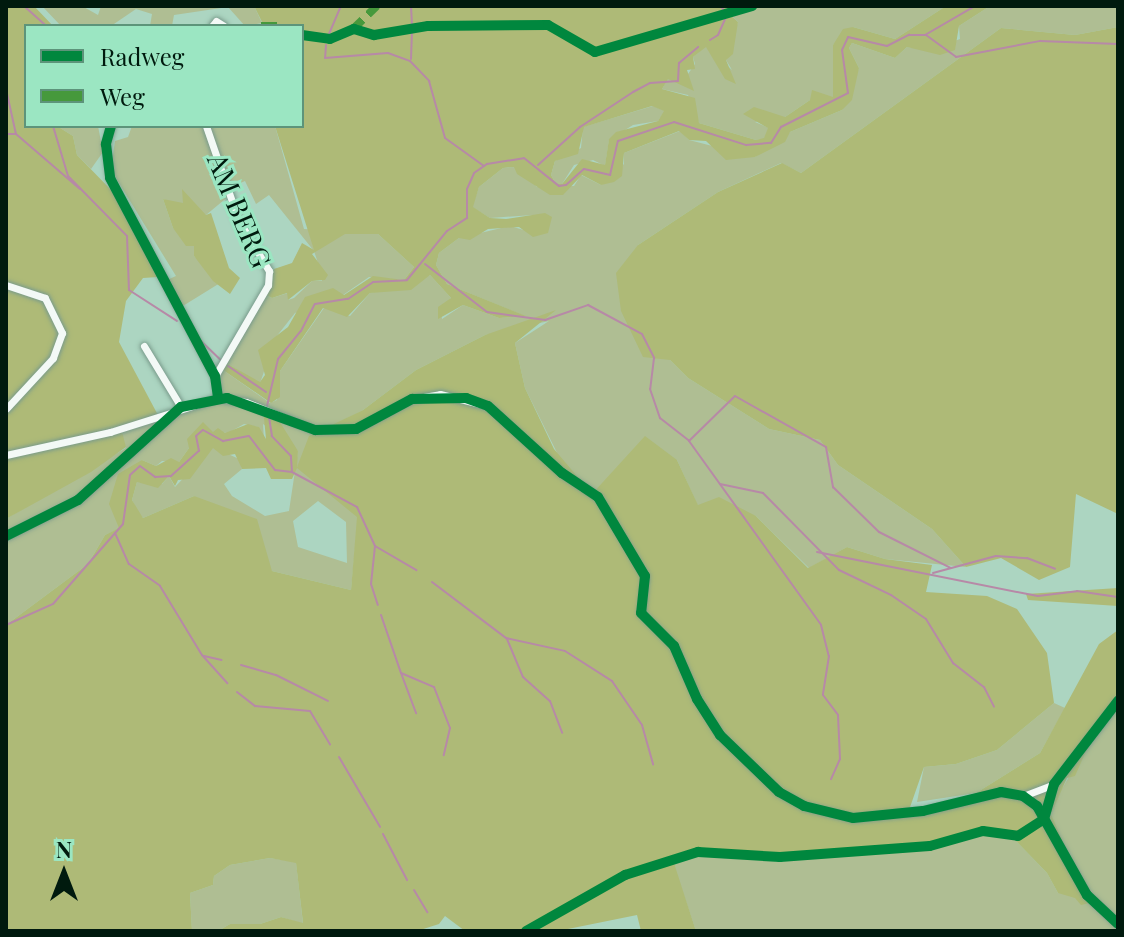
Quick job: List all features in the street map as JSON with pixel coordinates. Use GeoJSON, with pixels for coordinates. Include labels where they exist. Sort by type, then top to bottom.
{"type":"FeatureCollection","features":[{"type":"Feature","properties":{"kind":"street"},"geometry":{"type":"LineString","coordinates":[[110,128],[106,144],[110,178],[215,376],[218,398]]}},
{"type":"Feature","properties":{"kind":"street","name":"AM BERG"},"geometry":{"type":"LineString","coordinates":[[207,128],[238,219],[269,271],[262,297],[215,376]]}},
{"type":"Feature","properties":{"kind":"street"},"geometry":{"type":"LineString","coordinates":[[6,285],[45,298],[62,333],[53,358],[6,409]]}},
{"type":"Feature","properties":{"kind":"street"},"geometry":{"type":"LineString","coordinates":[[144,346],[181,407]]}},
{"type":"Feature","properties":{"kind":"street"},"geometry":{"type":"LineString","coordinates":[[6,455],[110,432],[181,407],[218,398],[267,410],[315,430],[356,429],[412,399],[440,394],[488,406],[562,473],[598,497],[645,576],[641,613],[674,646],[697,699],[720,735],[760,776],[804,806],[853,818],[923,811],[1001,792],[1023,796],[1054,784]]}},
{"type":"Feature","properties":{"kind":"street"},"geometry":{"type":"LineString","coordinates":[[6,536],[78,500],[181,407]]}},
{"type":"Feature","properties":{"kind":"street"},"geometry":{"type":"LineString","coordinates":[[1044,819],[1054,784],[1118,701]]}},
{"type":"Feature","properties":{"kind":"street"},"geometry":{"type":"LineString","coordinates":[[1023,796],[1044,819],[1087,895],[1118,924]]}},
{"type":"Feature","properties":{"kind":"green space"},"geometry":{"type":"Polygon","coordinates":[[[6,6],[34,6],[51,24],[24,24],[24,128],[60,128],[73,136],[77,155],[115,194],[158,277],[143,278],[126,301],[119,342],[159,417],[122,432],[126,447],[91,472],[6,519],[6,6]]]}},
{"type":"Feature","properties":{"kind":"green space"},"geometry":{"type":"Polygon","coordinates":[[[42,6],[82,6],[98,15],[101,6],[254,6],[262,23],[243,24],[228,7],[174,15],[172,24],[150,24],[152,14],[136,9],[114,24],[59,24],[42,6]]]}},
{"type":"Feature","properties":{"kind":"green space"},"geometry":{"type":"Polygon","coordinates":[[[254,6],[742,6],[726,11],[738,22],[733,54],[726,60],[736,84],[725,79],[706,47],[693,57],[695,69],[687,70],[694,91],[668,79],[662,89],[695,98],[699,123],[756,140],[764,138],[768,128],[743,114],[754,107],[785,117],[810,100],[812,90],[833,97],[833,45],[843,29],[853,27],[895,39],[946,6],[990,6],[959,26],[955,50],[940,55],[907,47],[895,58],[852,43],[849,48],[859,68],[852,100],[842,110],[790,132],[785,142],[755,157],[726,160],[706,141],[689,140],[679,131],[624,153],[622,176],[614,182],[601,185],[582,175],[563,195],[550,195],[517,174],[514,167],[503,168],[479,187],[473,207],[490,218],[506,219],[545,213],[552,217],[548,233],[533,237],[519,227],[488,229],[470,240],[459,238],[439,253],[436,265],[447,284],[526,316],[499,318],[463,305],[438,319],[438,307],[451,298],[430,275],[411,290],[370,293],[347,317],[323,308],[280,371],[280,397],[271,403],[223,370],[226,363],[260,382],[265,375],[258,350],[288,327],[305,297],[333,288],[344,295],[373,276],[404,280],[414,267],[378,234],[345,234],[312,254],[328,275],[325,280],[312,281],[288,300],[287,293],[272,298],[266,295],[274,269],[292,263],[302,243],[314,250],[276,128],[304,128],[304,24],[263,24],[254,6]],[[652,106],[584,127],[578,154],[555,161],[551,175],[556,184],[562,184],[582,159],[605,165],[609,139],[616,132],[658,121],[664,111],[652,106]]]}},
{"type":"Feature","properties":{"kind":"green space"},"geometry":{"type":"Polygon","coordinates":[[[742,6],[946,6],[895,39],[853,27],[833,45],[833,97],[810,100],[785,117],[755,122],[769,128],[764,139],[756,140],[699,123],[688,95],[662,89],[668,78],[681,84],[695,64],[693,57],[706,46],[732,70],[726,60],[738,22],[726,10],[742,6]]]}},
{"type":"Feature","properties":{"kind":"green space"},"geometry":{"type":"Polygon","coordinates":[[[990,6],[1118,6],[1118,27],[1075,35],[1001,28],[801,173],[781,163],[718,192],[638,245],[670,360],[688,378],[769,429],[820,440],[838,465],[932,529],[966,567],[885,559],[847,547],[809,568],[756,516],[698,506],[677,460],[592,494],[565,469],[525,388],[515,343],[549,321],[485,335],[416,370],[363,410],[322,431],[297,467],[358,517],[351,590],[272,571],[194,496],[143,518],[138,512],[132,500],[137,482],[162,484],[169,476],[175,487],[213,447],[239,459],[242,469],[224,484],[232,496],[265,516],[289,511],[298,451],[263,424],[264,440],[258,427],[244,424],[228,433],[213,432],[189,448],[179,462],[162,461],[156,466],[142,460],[120,528],[105,535],[88,564],[6,625],[6,519],[126,448],[121,433],[169,413],[222,403],[218,384],[223,370],[270,403],[277,400],[280,371],[324,308],[350,316],[370,293],[415,283],[430,275],[451,298],[441,309],[442,319],[463,305],[499,318],[525,316],[447,284],[436,265],[439,253],[459,238],[510,226],[527,231],[533,215],[490,218],[472,207],[479,187],[503,168],[515,167],[537,187],[574,186],[581,175],[601,185],[624,164],[624,153],[680,131],[689,140],[755,157],[790,132],[842,110],[859,68],[849,48],[852,43],[895,58],[907,47],[930,50],[960,39],[959,26],[990,6]],[[318,501],[293,521],[298,547],[347,563],[346,522],[318,501]]]}},
{"type":"Feature","properties":{"kind":"green space"},"geometry":{"type":"Polygon","coordinates":[[[1118,27],[1118,514],[1076,494],[1070,567],[1039,580],[1001,558],[966,567],[932,529],[838,465],[820,440],[769,429],[688,378],[670,360],[643,357],[621,311],[616,273],[638,245],[718,192],[782,163],[801,173],[1001,28],[1075,35],[1118,27]]]}},
{"type":"Feature","properties":{"kind":"green space"},"geometry":{"type":"Polygon","coordinates":[[[653,106],[665,111],[658,121],[633,125],[609,140],[605,166],[593,160],[574,165],[562,184],[556,184],[551,175],[555,161],[581,148],[583,127],[653,106]]]}},
{"type":"Feature","properties":{"kind":"green space"},"geometry":{"type":"Polygon","coordinates":[[[60,128],[98,128],[103,152],[91,169],[77,155],[73,136],[60,128]]]}},
{"type":"Feature","properties":{"kind":"green space"},"geometry":{"type":"Polygon","coordinates":[[[131,128],[206,128],[230,195],[206,215],[163,199],[173,228],[195,245],[194,256],[220,283],[178,309],[167,280],[176,276],[111,170],[115,141],[128,137],[131,128]]]}},
{"type":"Feature","properties":{"kind":"green space"},"geometry":{"type":"Polygon","coordinates":[[[209,128],[276,128],[304,229],[378,234],[414,267],[404,280],[369,277],[343,295],[295,313],[276,337],[260,383],[226,363],[266,295],[272,298],[288,293],[288,300],[294,298],[312,281],[322,281],[321,272],[314,251],[269,195],[256,204],[245,181],[231,187],[209,128]]]}},
{"type":"Feature","properties":{"kind":"green space"},"geometry":{"type":"Polygon","coordinates":[[[182,189],[206,215],[211,213],[229,268],[240,278],[230,294],[213,281],[194,256],[194,246],[186,246],[173,228],[163,199],[183,203],[182,189]]]}},
{"type":"Feature","properties":{"kind":"green space"},"geometry":{"type":"Polygon","coordinates":[[[556,310],[515,343],[525,388],[554,449],[592,494],[645,436],[677,460],[698,505],[719,497],[756,516],[808,568],[847,547],[885,559],[932,565],[926,592],[987,596],[1017,609],[1047,653],[1054,703],[997,750],[956,764],[924,767],[908,813],[976,793],[1040,753],[1099,644],[1118,630],[1118,709],[1091,740],[1075,776],[1067,778],[1051,814],[1089,903],[1081,905],[1075,898],[1058,893],[1047,873],[1012,837],[989,832],[889,851],[776,857],[728,851],[673,860],[696,931],[641,931],[637,915],[558,931],[465,931],[445,916],[439,924],[417,931],[218,931],[230,924],[260,924],[281,917],[303,923],[296,863],[270,858],[230,865],[214,876],[213,885],[190,893],[192,931],[6,931],[6,625],[88,564],[105,535],[119,528],[109,504],[118,474],[142,460],[156,466],[171,458],[179,462],[189,448],[187,439],[203,422],[213,432],[218,428],[225,433],[248,424],[259,427],[266,439],[263,407],[278,419],[298,451],[297,467],[309,436],[363,410],[416,370],[485,335],[556,310]],[[213,448],[190,479],[178,480],[175,486],[169,476],[158,488],[137,482],[132,500],[143,518],[194,496],[257,519],[272,571],[351,590],[357,517],[297,468],[292,479],[271,479],[266,468],[242,469],[235,454],[223,456],[213,448]]]}},
{"type":"Feature","properties":{"kind":"green space"},"geometry":{"type":"Polygon","coordinates":[[[1118,588],[1118,606],[1028,600],[1026,594],[1118,588]]]}},
{"type":"Feature","properties":{"kind":"green space"},"geometry":{"type":"Polygon","coordinates":[[[1054,703],[1065,708],[1040,753],[976,793],[917,802],[924,767],[956,764],[997,750],[1054,703]]]}},
{"type":"Feature","properties":{"kind":"green space"},"geometry":{"type":"Polygon","coordinates":[[[1118,709],[1118,931],[696,931],[672,860],[708,852],[815,857],[936,846],[989,832],[1012,837],[1047,873],[1058,893],[1065,857],[1051,814],[1054,802],[1091,740],[1118,709]]]}},
{"type":"Feature","properties":{"kind":"green space"},"geometry":{"type":"Polygon","coordinates":[[[270,858],[296,862],[303,924],[281,917],[260,924],[230,924],[218,931],[192,931],[190,893],[213,885],[214,876],[230,865],[270,858]]]}},
{"type":"Feature","properties":{"kind":"waterway"},"geometry":{"type":"LineString","coordinates":[[24,6],[44,24]]}},
{"type":"Feature","properties":{"kind":"waterway"},"geometry":{"type":"LineString","coordinates":[[329,34],[341,6]]}},
{"type":"Feature","properties":{"kind":"waterway"},"geometry":{"type":"LineString","coordinates":[[411,6],[412,24]]}},
{"type":"Feature","properties":{"kind":"waterway"},"geometry":{"type":"LineString","coordinates":[[720,6],[726,12]]}},
{"type":"Feature","properties":{"kind":"waterway"},"geometry":{"type":"LineString","coordinates":[[267,406],[278,359],[301,331],[315,304],[348,299],[373,282],[407,280],[447,231],[467,218],[467,189],[474,173],[487,164],[524,158],[559,186],[566,185],[584,169],[610,175],[618,141],[674,122],[746,145],[771,143],[781,127],[848,93],[842,50],[848,37],[887,46],[909,35],[925,35],[975,6]]}},
{"type":"Feature","properties":{"kind":"waterway"},"geometry":{"type":"LineString","coordinates":[[710,40],[718,35],[725,19]]}},
{"type":"Feature","properties":{"kind":"waterway"},"geometry":{"type":"LineString","coordinates":[[411,59],[412,32]]}},
{"type":"Feature","properties":{"kind":"waterway"},"geometry":{"type":"LineString","coordinates":[[926,35],[956,57],[1040,41],[1118,44]]}},
{"type":"Feature","properties":{"kind":"waterway"},"geometry":{"type":"LineString","coordinates":[[326,45],[325,58],[388,53],[410,61],[429,81],[445,138],[484,166]]}},
{"type":"Feature","properties":{"kind":"waterway"},"geometry":{"type":"LineString","coordinates":[[538,165],[580,127],[633,92],[650,83],[678,81],[679,63],[698,47]]}},
{"type":"Feature","properties":{"kind":"waterway"},"geometry":{"type":"LineString","coordinates":[[6,89],[16,134]]}},
{"type":"Feature","properties":{"kind":"waterway"},"geometry":{"type":"LineString","coordinates":[[54,128],[68,176],[127,236],[129,290],[177,321]]}},
{"type":"Feature","properties":{"kind":"waterway"},"geometry":{"type":"LineString","coordinates":[[6,134],[16,134],[80,189]]}},
{"type":"Feature","properties":{"kind":"waterway"},"geometry":{"type":"LineString","coordinates":[[425,264],[487,312],[545,320],[588,305],[642,334],[654,358],[650,389],[660,418],[689,441],[821,625],[829,656],[823,695],[838,715],[840,759],[831,779]]}},
{"type":"Feature","properties":{"kind":"waterway"},"geometry":{"type":"LineString","coordinates":[[200,340],[220,359]]}},
{"type":"Feature","properties":{"kind":"waterway"},"geometry":{"type":"LineString","coordinates":[[228,366],[266,392]]}},
{"type":"Feature","properties":{"kind":"waterway"},"geometry":{"type":"LineString","coordinates":[[689,441],[735,396],[826,447],[833,487],[879,532],[951,568]]}},
{"type":"Feature","properties":{"kind":"waterway"},"geometry":{"type":"LineString","coordinates":[[6,625],[53,604],[123,524],[130,475],[140,466],[155,477],[171,476],[199,451],[196,436],[203,430],[223,441],[249,436],[275,470],[292,472],[291,456],[272,436],[268,412]]}},
{"type":"Feature","properties":{"kind":"waterway"},"geometry":{"type":"LineString","coordinates":[[292,472],[357,507],[375,546],[371,584],[378,605]]}},
{"type":"Feature","properties":{"kind":"waterway"},"geometry":{"type":"LineString","coordinates":[[720,484],[763,493],[839,570],[891,595],[926,619],[953,663],[984,687],[994,707]]}},
{"type":"Feature","properties":{"kind":"waterway"},"geometry":{"type":"LineString","coordinates":[[115,533],[129,564],[160,586],[202,655],[227,683]]}},
{"type":"Feature","properties":{"kind":"waterway"},"geometry":{"type":"LineString","coordinates":[[375,546],[416,570]]}},
{"type":"Feature","properties":{"kind":"waterway"},"geometry":{"type":"LineString","coordinates":[[817,552],[1038,596],[1077,591],[1118,597]]}},
{"type":"Feature","properties":{"kind":"waterway"},"geometry":{"type":"LineString","coordinates":[[933,573],[996,556],[1027,558],[1055,569]]}},
{"type":"Feature","properties":{"kind":"waterway"},"geometry":{"type":"LineString","coordinates":[[432,582],[506,638],[565,651],[612,681],[642,725],[653,764]]}},
{"type":"Feature","properties":{"kind":"waterway"},"geometry":{"type":"LineString","coordinates":[[381,615],[401,673],[434,687],[450,728],[444,755]]}},
{"type":"Feature","properties":{"kind":"waterway"},"geometry":{"type":"LineString","coordinates":[[507,639],[523,677],[550,701],[562,733]]}},
{"type":"Feature","properties":{"kind":"waterway"},"geometry":{"type":"LineString","coordinates":[[204,656],[222,660]]}},
{"type":"Feature","properties":{"kind":"waterway"},"geometry":{"type":"LineString","coordinates":[[241,665],[276,675],[328,701]]}},
{"type":"Feature","properties":{"kind":"waterway"},"geometry":{"type":"LineString","coordinates":[[401,673],[416,713]]}},
{"type":"Feature","properties":{"kind":"waterway"},"geometry":{"type":"LineString","coordinates":[[237,692],[255,706],[310,711],[330,744]]}},
{"type":"Feature","properties":{"kind":"waterway"},"geometry":{"type":"LineString","coordinates":[[339,757],[380,827]]}},
{"type":"Feature","properties":{"kind":"waterway"},"geometry":{"type":"LineString","coordinates":[[383,834],[407,880]]}},
{"type":"Feature","properties":{"kind":"waterway"},"geometry":{"type":"LineString","coordinates":[[414,890],[427,912]]}},
{"type":"Feature","properties":{"kind":"marked path"},"geometry":{"type":"LineString","coordinates":[[351,31],[377,6]]}},
{"type":"Feature","properties":{"kind":"cycle path"},"geometry":{"type":"LineString","coordinates":[[304,35],[330,39],[354,29],[374,35],[428,26],[548,25],[595,52],[752,6]]}},
{"type":"Feature","properties":{"kind":"cycle path"},"geometry":{"type":"LineString","coordinates":[[110,128],[106,144],[110,178],[215,376],[218,398]]}},
{"type":"Feature","properties":{"kind":"cycle path"},"geometry":{"type":"LineString","coordinates":[[6,536],[78,500],[181,407],[227,398],[315,430],[356,429],[412,399],[466,398],[488,406],[562,473],[598,497],[645,576],[641,613],[674,646],[697,699],[720,735],[779,792],[804,806],[853,818],[923,811],[1001,792],[1023,796],[1037,806],[1087,895],[1118,924]]}},
{"type":"Feature","properties":{"kind":"cycle path"},"geometry":{"type":"LineString","coordinates":[[526,931],[625,875],[698,852],[780,857],[930,846],[983,831],[1018,836],[1044,819],[1054,784],[1118,701]]}}]}
